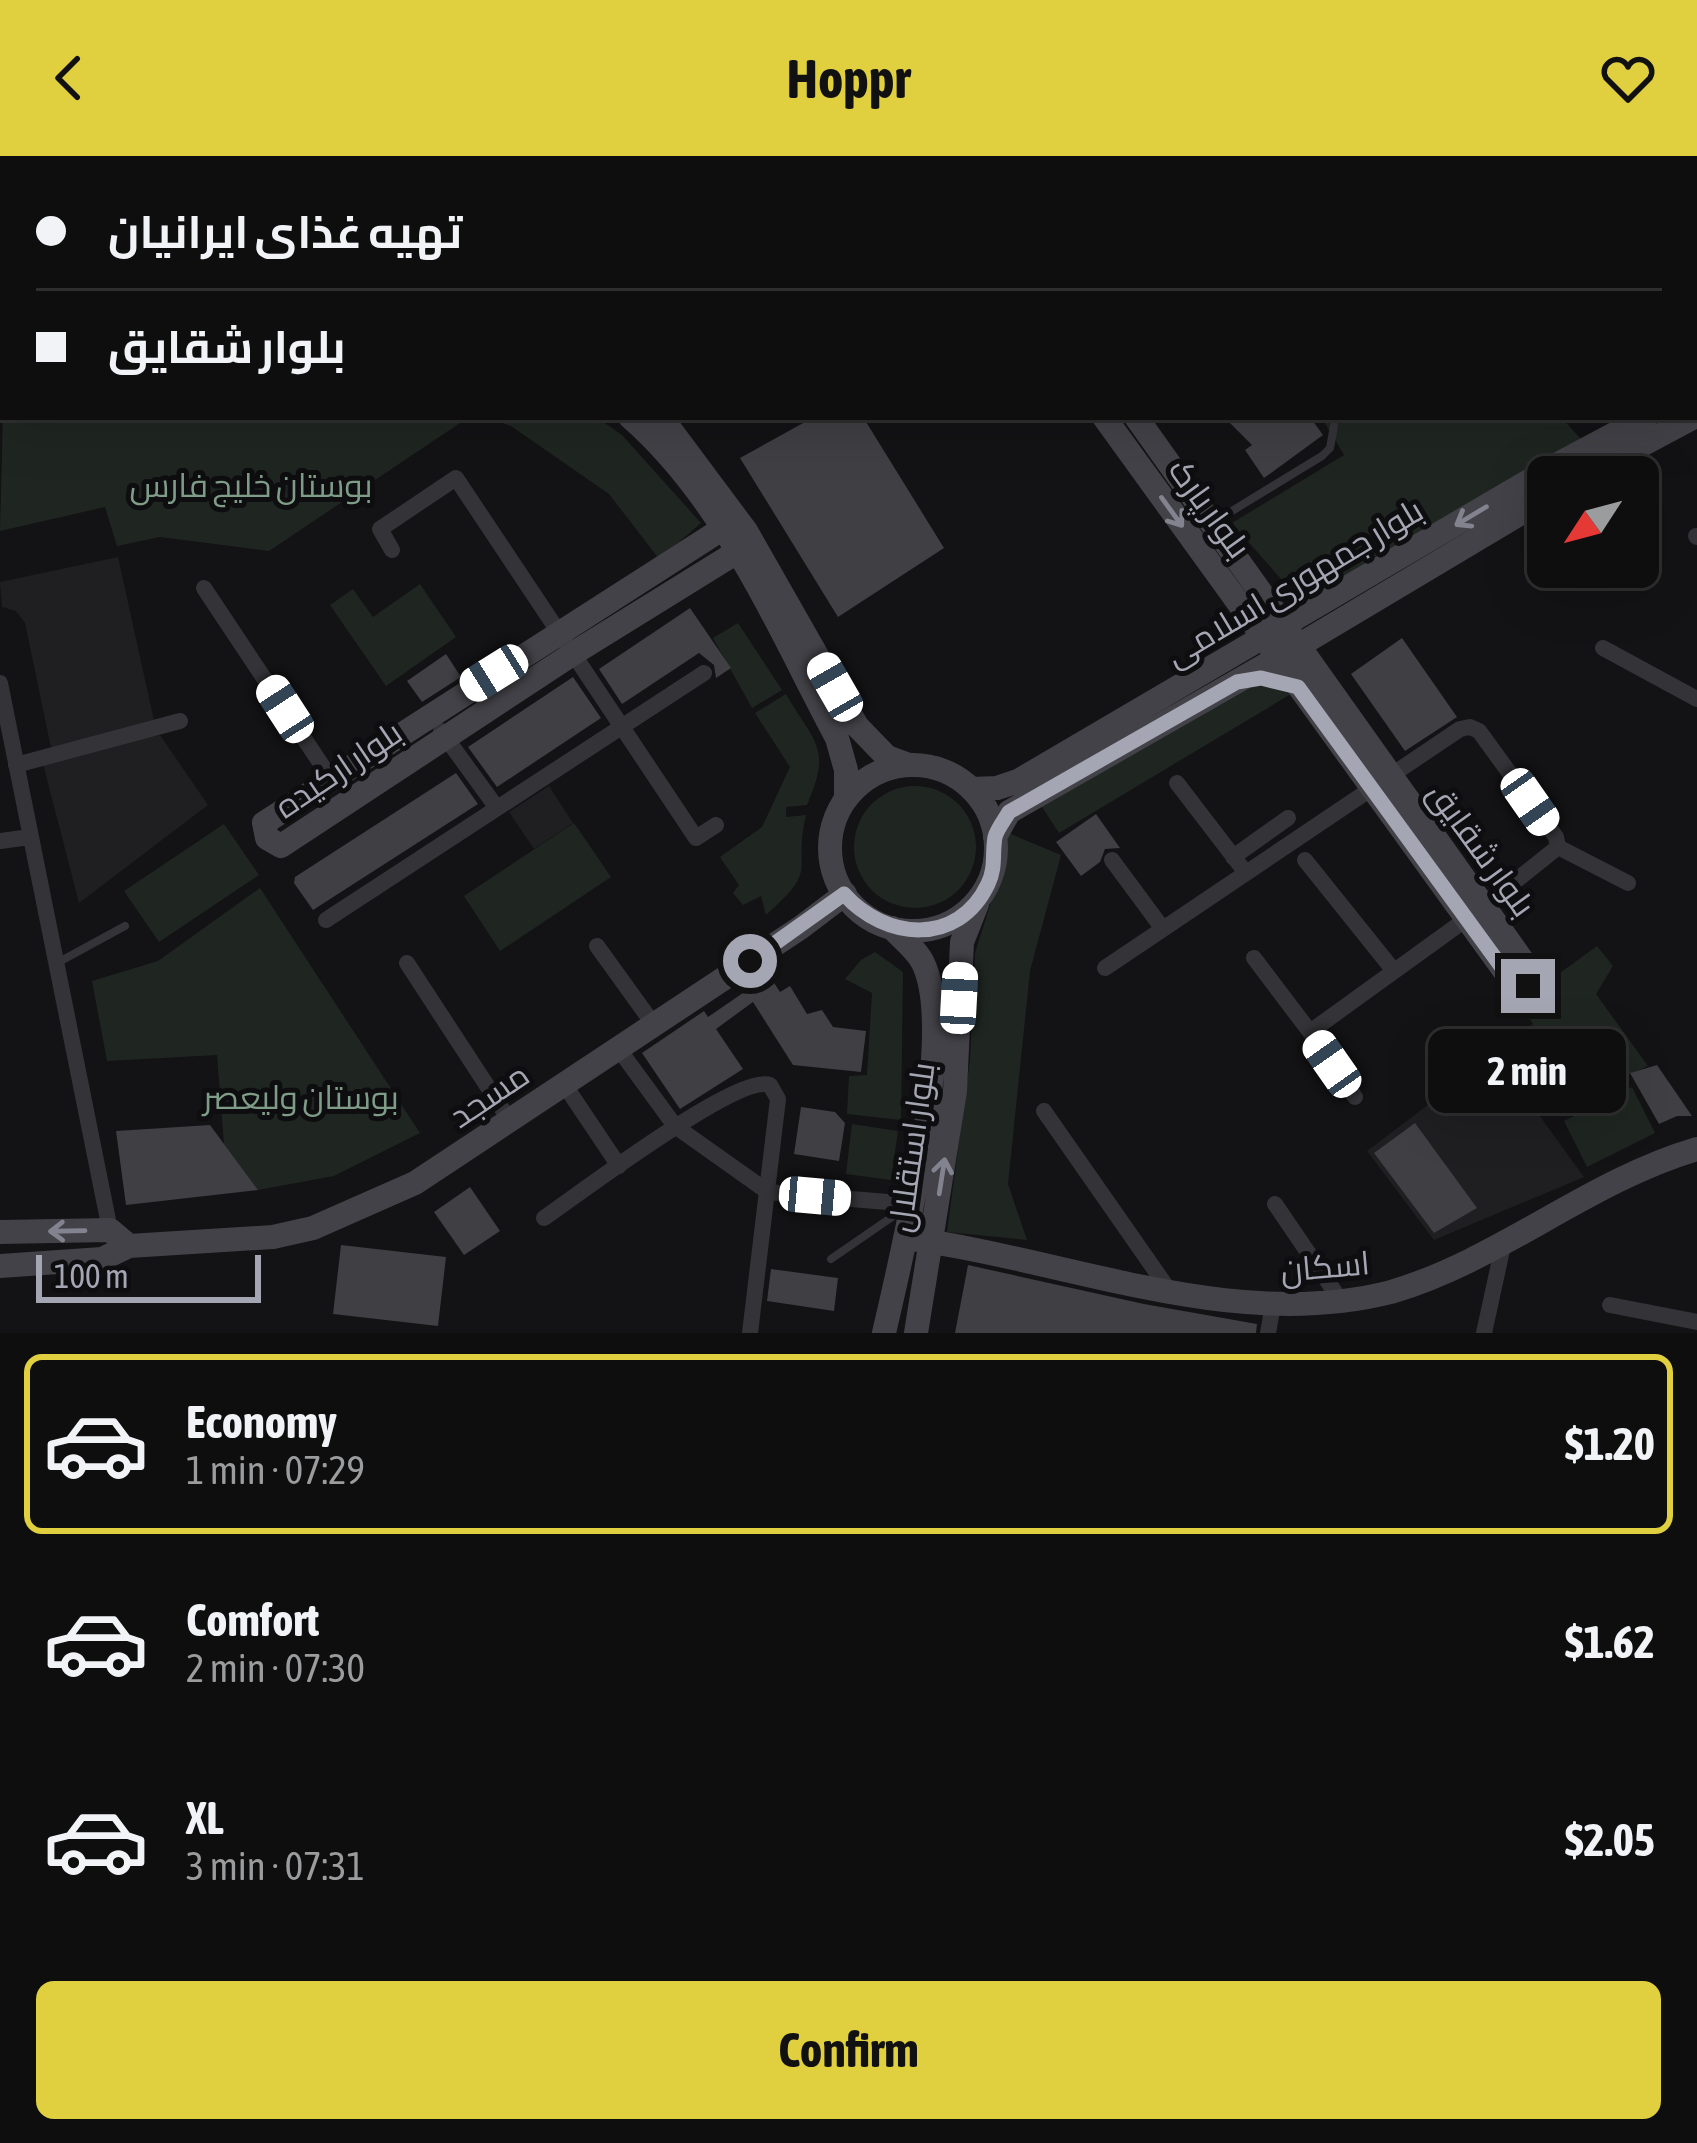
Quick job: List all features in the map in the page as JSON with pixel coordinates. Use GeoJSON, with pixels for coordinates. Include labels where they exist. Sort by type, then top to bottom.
{"type":"FeatureCollection","features":[{"type":"Feature","properties":{"kind":"street"},"geometry":{"type":"LineString","coordinates":[[633,420],[686,475],[735,537],[837,738],[846,770],[846,799],[831,836],[831,856],[844,894],[874,921],[892,928],[911,931],[949,923],[979,900],[994,870],[995,837],[987,811],[971,788],[942,770],[887,757],[857,726],[663,420]]}},
{"type":"Feature","properties":{"kind":"street","name":"بلوار پارک"},"geometry":{"type":"LineString","coordinates":[[1106,420],[1281,642]]}},
{"type":"Feature","properties":{"kind":"street","name":"بلوار پارک"},"geometry":{"type":"LineString","coordinates":[[1138,420],[1213,522],[1251,600]]}},
{"type":"Feature","properties":{"kind":"street","name":"بلوار جمهوری اسلامی"},"geometry":{"type":"LineString","coordinates":[[995,837],[1009,812],[1569,457],[1640,420]]}},
{"type":"Feature","properties":{"kind":"street"},"geometry":{"type":"LineString","coordinates":[[1621,456],[1688,420]]}},
{"type":"Feature","properties":{"kind":"street"},"geometry":{"type":"LineString","coordinates":[[392,550],[380,529],[457,478],[696,838],[716,825]]}},
{"type":"Feature","properties":{"kind":"street","name":"بلوار جمهوری اسلامی"},"geometry":{"type":"LineString","coordinates":[[1329,613],[1527,508]]}},
{"type":"Feature","properties":{"kind":"street","name":"بلوار ارکیده"},"geometry":{"type":"LineString","coordinates":[[735,537],[574,653],[281,846],[266,838],[264,823],[429,715],[560,632],[735,537]]}},
{"type":"Feature","properties":{"kind":"street"},"geometry":{"type":"LineString","coordinates":[[204,588],[331,779]]}},
{"type":"Feature","properties":{"kind":"street"},"geometry":{"type":"LineString","coordinates":[[1251,600],[1329,613],[1308,680],[1227,674],[1239,624],[1251,600]]}},
{"type":"Feature","properties":{"kind":"street","name":"بلوار شقایق"},"geometry":{"type":"LineString","coordinates":[[1281,642],[1475,913]]}},
{"type":"Feature","properties":{"kind":"street"},"geometry":{"type":"LineString","coordinates":[[1603,647],[1697,699]]}},
{"type":"Feature","properties":{"kind":"street"},"geometry":{"type":"LineString","coordinates":[[326,920],[704,673]]}},
{"type":"Feature","properties":{"kind":"street","name":"بلوار جمهوری اسلامی"},"geometry":{"type":"LineString","coordinates":[[971,788],[997,788],[1018,781],[1227,674]]}},
{"type":"Feature","properties":{"kind":"street"},"geometry":{"type":"LineString","coordinates":[[0,683],[56,963],[119,1238]]}},
{"type":"Feature","properties":{"kind":"street"},"geometry":{"type":"LineString","coordinates":[[429,715],[496,808]]}},
{"type":"Feature","properties":{"kind":"street"},"geometry":{"type":"LineString","coordinates":[[16,765],[180,722]]}},
{"type":"Feature","properties":{"kind":"street"},"geometry":{"type":"LineString","coordinates":[[1105,968],[1460,729],[1479,731],[1556,837],[1555,851],[1310,1032]]}},
{"type":"Feature","properties":{"kind":"street"},"geometry":{"type":"LineString","coordinates":[[846,799],[874,775],[908,765]]}},
{"type":"Feature","properties":{"kind":"street"},"geometry":{"type":"LineString","coordinates":[[1177,783],[1246,873]]}},
{"type":"Feature","properties":{"kind":"street"},"geometry":{"type":"LineString","coordinates":[[1234,857],[1288,818]]}},
{"type":"Feature","properties":{"kind":"street"},"geometry":{"type":"LineString","coordinates":[[0,842],[30,837]]}},
{"type":"Feature","properties":{"kind":"street"},"geometry":{"type":"LineString","coordinates":[[1555,851],[1628,883]]}},
{"type":"Feature","properties":{"kind":"street"},"geometry":{"type":"LineString","coordinates":[[1112,860],[1162,929]]}},
{"type":"Feature","properties":{"kind":"street"},"geometry":{"type":"LineString","coordinates":[[1305,860],[1394,971]]}},
{"type":"Feature","properties":{"kind":"street","name":"مسجد"},"geometry":{"type":"LineString","coordinates":[[0,1232],[119,1238],[273,1237],[313,1228],[415,1183],[844,894]]}},
{"type":"Feature","properties":{"kind":"street","name":"بلوار استقلال"},"geometry":{"type":"LineString","coordinates":[[916,1333],[955,1091],[962,942],[979,900]]}},
{"type":"Feature","properties":{"kind":"street","name":"بلوار استقلال"},"geometry":{"type":"LineString","coordinates":[[884,1333],[923,1136],[934,1031],[932,988],[922,960],[892,928]]}},
{"type":"Feature","properties":{"kind":"street"},"geometry":{"type":"LineString","coordinates":[[597,946],[654,1025]]}},
{"type":"Feature","properties":{"kind":"street"},"geometry":{"type":"LineString","coordinates":[[1254,958],[1355,1097]]}},
{"type":"Feature","properties":{"kind":"street"},"geometry":{"type":"LineString","coordinates":[[407,963],[510,1121]]}},
{"type":"Feature","properties":{"kind":"street"},"geometry":{"type":"LineString","coordinates":[[618,1048],[675,1126],[768,1192],[911,1204]]}},
{"type":"Feature","properties":{"kind":"street"},"geometry":{"type":"LineString","coordinates":[[544,1218],[675,1126],[754,1083],[770,1084],[778,1099],[750,1333]]}},
{"type":"Feature","properties":{"kind":"street"},"geometry":{"type":"LineString","coordinates":[[564,1084],[620,1166]]}},
{"type":"Feature","properties":{"kind":"street"},"geometry":{"type":"LineString","coordinates":[[1044,1111],[1172,1294]]}},
{"type":"Feature","properties":{"kind":"street","name":"اسکان"},"geometry":{"type":"LineString","coordinates":[[905,1238],[1172,1294],[1273,1305],[1341,1301],[1387,1294],[1430,1279],[1598,1191],[1697,1149]]}},
{"type":"Feature","properties":{"kind":"street"},"geometry":{"type":"LineString","coordinates":[[1275,1204],[1341,1301]]}},
{"type":"Feature","properties":{"kind":"street","name":"مسجد"},"geometry":{"type":"LineString","coordinates":[[0,1266],[101,1259],[119,1238]]}},
{"type":"Feature","properties":{"kind":"street"},"geometry":{"type":"LineString","coordinates":[[1484,1333],[1504,1241]]}},
{"type":"Feature","properties":{"kind":"street"},"geometry":{"type":"LineString","coordinates":[[1268,1333],[1273,1305]]}},
{"type":"Feature","properties":{"kind":"street"},"geometry":{"type":"LineString","coordinates":[[1610,1305],[1697,1322]]}},
{"type":"Feature","properties":{"kind":"lane"},"geometry":{"type":"LineString","coordinates":[[1213,522],[1322,456],[1330,448],[1334,426]]}},
{"type":"Feature","properties":{"kind":"lane"},"geometry":{"type":"LineString","coordinates":[[331,779],[347,803]]}},
{"type":"Feature","properties":{"kind":"lane"},"geometry":{"type":"LineString","coordinates":[[56,963],[125,926]]}},
{"type":"Feature","properties":{"kind":"lane"},"geometry":{"type":"LineString","coordinates":[[831,1259],[911,1204]]}},
{"type":"Feature","properties":{"kind":"shaded area"},"geometry":{"type":"Polygon","coordinates":[[[118,557],[155,725],[51,748],[25,623],[16,611],[2,607],[0,582],[118,557]]]}},
{"type":"Feature","properties":{"kind":"shaded area"},"geometry":{"type":"Polygon","coordinates":[[[160,735],[208,805],[79,903],[42,760],[160,735]]]}},
{"type":"Feature","properties":{"kind":"shaded area"},"geometry":{"type":"Polygon","coordinates":[[[549,786],[573,823],[534,849],[509,812],[549,786]]]}},
{"type":"Feature","properties":{"kind":"shaded area"},"geometry":{"type":"Polygon","coordinates":[[[1495,1054],[1584,1177],[1434,1240],[1367,1151],[1495,1054]]]}},
{"type":"Feature","properties":{"kind":"green space","name":"بوستان خلیج فارس"},"geometry":{"type":"Polygon","coordinates":[[[3,420],[465,420],[269,551],[160,537],[117,546],[105,507],[0,531],[3,420]]]}},
{"type":"Feature","properties":{"kind":"green space"},"geometry":{"type":"Polygon","coordinates":[[[494,420],[600,420],[622,435],[701,523],[659,559],[609,494],[511,426],[494,420]]]}},
{"type":"Feature","properties":{"kind":"green space"},"geometry":{"type":"Polygon","coordinates":[[[1323,420],[1564,420],[1581,439],[1552,456],[1527,456],[1527,471],[1315,595],[1295,595],[1232,523],[1344,455],[1323,420]]]}},
{"type":"Feature","properties":{"kind":"green space"},"geometry":{"type":"Polygon","coordinates":[[[420,584],[456,637],[386,686],[330,605],[353,589],[373,617],[420,584]]]}},
{"type":"Feature","properties":{"kind":"green space"},"geometry":{"type":"Polygon","coordinates":[[[738,623],[782,690],[752,708],[713,638],[738,623]]]}},
{"type":"Feature","properties":{"kind":"green space"},"geometry":{"type":"Polygon","coordinates":[[[1260,685],[1291,694],[1059,833],[1038,801],[1242,687],[1260,685]]]}},
{"type":"Feature","properties":{"kind":"green space"},"geometry":{"type":"Polygon","coordinates":[[[786,694],[817,746],[818,770],[807,805],[786,807],[786,817],[806,815],[799,877],[766,915],[761,896],[743,905],[733,893],[739,885],[720,857],[762,827],[790,767],[755,713],[786,694]]]}},
{"type":"Feature","properties":{"kind":"green space"},"geometry":{"type":"Polygon","coordinates":[[[915,786],[938,791],[958,804],[971,824],[976,847],[971,870],[958,890],[938,903],[915,908],[892,903],[872,890],[859,870],[854,847],[859,824],[872,804],[892,791],[915,786]]]}},
{"type":"Feature","properties":{"kind":"green space"},"geometry":{"type":"Polygon","coordinates":[[[574,823],[611,877],[500,951],[464,896],[574,823]]]}},
{"type":"Feature","properties":{"kind":"green space"},"geometry":{"type":"Polygon","coordinates":[[[224,824],[259,875],[159,942],[124,891],[224,824]]]}},
{"type":"Feature","properties":{"kind":"green space"},"geometry":{"type":"Polygon","coordinates":[[[1006,832],[1061,855],[1030,971],[1008,1184],[1027,1240],[947,1232],[970,1060],[975,953],[998,880],[1006,832]]]}},
{"type":"Feature","properties":{"kind":"green space","name":"بوستان ولیعصر"},"geometry":{"type":"Polygon","coordinates":[[[260,888],[420,1133],[334,1176],[258,1190],[224,1144],[217,1055],[107,1061],[92,981],[158,961],[260,888]]]}},
{"type":"Feature","properties":{"kind":"green space"},"geometry":{"type":"Polygon","coordinates":[[[1597,946],[1613,966],[1596,994],[1648,1066],[1620,1078],[1615,1070],[1542,1105],[1500,1047],[1533,1024],[1519,1003],[1597,946]]]}},
{"type":"Feature","properties":{"kind":"green space"},"geometry":{"type":"Polygon","coordinates":[[[875,952],[903,972],[901,1120],[847,1114],[849,1076],[867,1075],[872,993],[845,979],[875,952]]]}},
{"type":"Feature","properties":{"kind":"green space"},"geometry":{"type":"Polygon","coordinates":[[[1632,1087],[1655,1133],[1587,1167],[1564,1121],[1632,1087]]]}},
{"type":"Feature","properties":{"kind":"green space"},"geometry":{"type":"Polygon","coordinates":[[[852,1124],[898,1131],[891,1180],[846,1174],[852,1124]]]}},
{"type":"Feature","properties":{"kind":"building"},"geometry":{"type":"Polygon","coordinates":[[[809,420],[865,420],[944,548],[838,617],[740,458],[809,420]]]}},
{"type":"Feature","properties":{"kind":"building"},"geometry":{"type":"Polygon","coordinates":[[[1227,420],[1312,420],[1323,435],[1264,478],[1245,450],[1252,445],[1227,420]]]}},
{"type":"Feature","properties":{"kind":"building"},"geometry":{"type":"Polygon","coordinates":[[[690,608],[731,668],[716,678],[714,665],[699,653],[622,704],[599,669],[690,608]]]}},
{"type":"Feature","properties":{"kind":"building"},"geometry":{"type":"Polygon","coordinates":[[[1402,638],[1457,717],[1405,751],[1351,674],[1402,638]]]}},
{"type":"Feature","properties":{"kind":"building"},"geometry":{"type":"Polygon","coordinates":[[[446,654],[461,677],[422,702],[407,681],[446,654]]]}},
{"type":"Feature","properties":{"kind":"building"},"geometry":{"type":"Polygon","coordinates":[[[573,677],[601,718],[497,787],[468,747],[573,677]]]}},
{"type":"Feature","properties":{"kind":"building"},"geometry":{"type":"Polygon","coordinates":[[[456,773],[478,804],[313,910],[294,883],[295,877],[456,773]]]}},
{"type":"Feature","properties":{"kind":"building"},"geometry":{"type":"Polygon","coordinates":[[[1096,814],[1120,848],[1105,849],[1100,862],[1081,876],[1056,842],[1096,814]]]}},
{"type":"Feature","properties":{"kind":"building"},"geometry":{"type":"Polygon","coordinates":[[[769,975],[780,992],[790,986],[807,1014],[822,1010],[833,1027],[866,1031],[861,1072],[793,1065],[753,1002],[716,1029],[743,1069],[680,1109],[642,1053],[704,1011],[708,1017],[769,975]]]}},
{"type":"Feature","properties":{"kind":"building"},"geometry":{"type":"Polygon","coordinates":[[[1657,1065],[1692,1116],[1659,1124],[1630,1073],[1657,1065]]]}},
{"type":"Feature","properties":{"kind":"building"},"geometry":{"type":"Polygon","coordinates":[[[801,1107],[835,1112],[845,1123],[839,1161],[794,1154],[801,1107]]]}},
{"type":"Feature","properties":{"kind":"building"},"geometry":{"type":"Polygon","coordinates":[[[1415,1123],[1477,1208],[1434,1233],[1374,1153],[1415,1123]]]}},
{"type":"Feature","properties":{"kind":"building"},"geometry":{"type":"Polygon","coordinates":[[[210,1125],[258,1190],[126,1205],[116,1131],[210,1125]]]}},
{"type":"Feature","properties":{"kind":"building"},"geometry":{"type":"Polygon","coordinates":[[[470,1187],[500,1231],[464,1255],[434,1212],[470,1187]]]}},
{"type":"Feature","properties":{"kind":"building"},"geometry":{"type":"Polygon","coordinates":[[[341,1245],[446,1257],[438,1326],[333,1314],[341,1245]]]}},
{"type":"Feature","properties":{"kind":"building"},"geometry":{"type":"Polygon","coordinates":[[[968,1265],[1257,1324],[1256,1333],[955,1333],[968,1265]]]}},
{"type":"Feature","properties":{"kind":"building"},"geometry":{"type":"Polygon","coordinates":[[[771,1269],[838,1278],[834,1311],[767,1301],[771,1269]]]}},
{"type":"Feature","properties":{"kind":"route"},"geometry":{"type":"LineString","coordinates":[[750,961],[844,894],[874,921],[892,928],[911,931],[949,923],[979,900],[988,886],[994,870],[995,837],[1009,812],[1237,682],[1261,678],[1298,687],[1514,984],[1528,986]]}}]}
